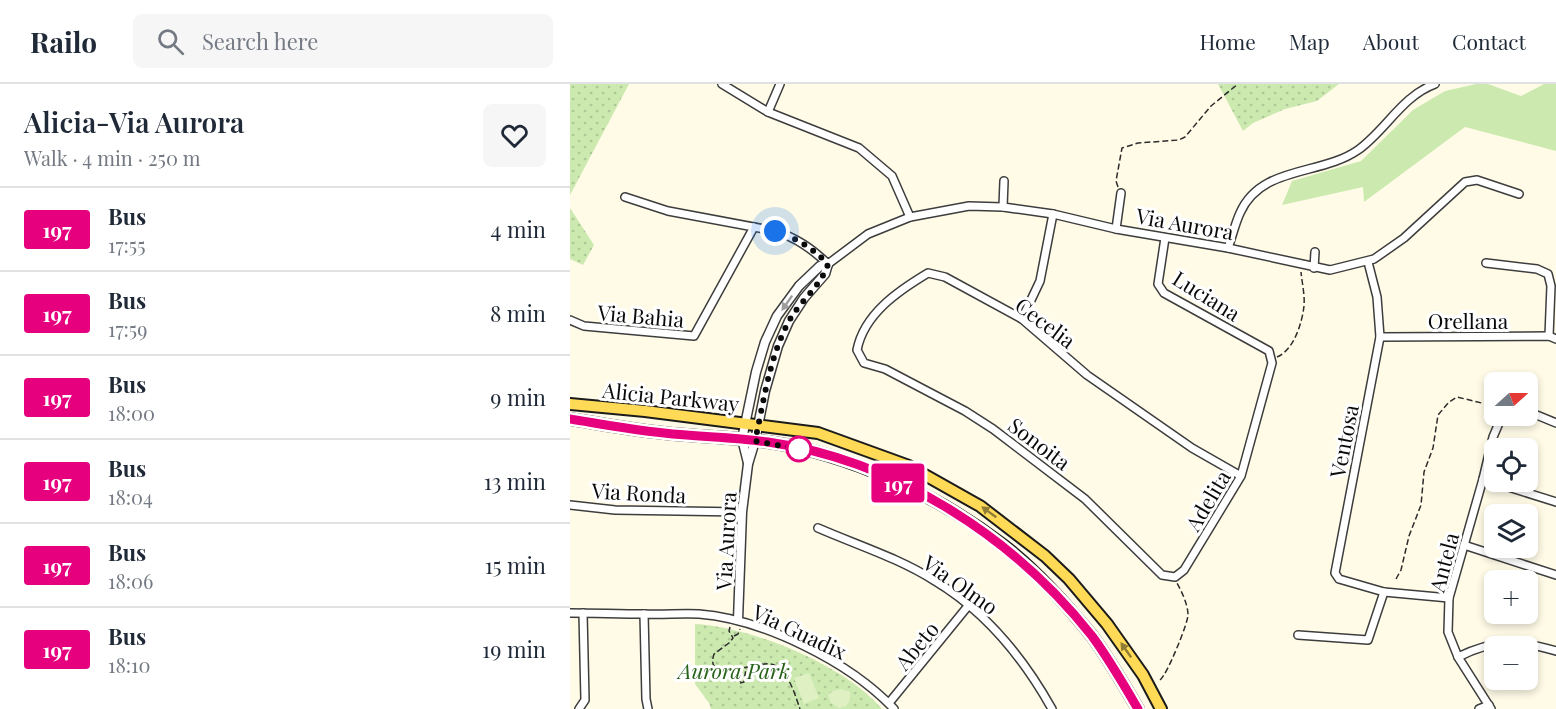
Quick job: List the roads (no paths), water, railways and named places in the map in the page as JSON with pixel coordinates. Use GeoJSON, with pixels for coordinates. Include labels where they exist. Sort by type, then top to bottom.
{"type":"FeatureCollection","features":[{"type":"Feature","properties":{"kind":"main road","name":"Alicia Parkway"},"geometry":{"type":"LineString","coordinates":[[570,404],[818,433],[909,466],[980,506],[1045,556],[1069,579],[1128,653],[1161,709]]}},
{"type":"Feature","properties":{"kind":"main road","name":"Alicia Parkway"},"geometry":{"type":"LineString","coordinates":[[570,419],[655,432],[769,442],[834,458],[874,473],[939,503],[988,535],[1034,572],[1065,604],[1093,638],[1138,709]]}},
{"type":"Feature","properties":{"kind":"street"},"geometry":{"type":"LineString","coordinates":[[722,84],[768,112],[859,148],[892,177],[910,217]]}},
{"type":"Feature","properties":{"kind":"street"},"geometry":{"type":"LineString","coordinates":[[768,112],[780,84]]}},
{"type":"Feature","properties":{"kind":"street"},"geometry":{"type":"LineString","coordinates":[[1228,248],[1240,212],[1250,198],[1265,185],[1280,176],[1334,163],[1348,157],[1361,148],[1402,105],[1435,84]]}},
{"type":"Feature","properties":{"kind":"street","name":"Via Aurora"},"geometry":{"type":"LineString","coordinates":[[748,464],[742,439],[744,423],[765,342],[777,316],[799,286],[820,266],[828,264],[868,234],[910,217],[969,206],[1003,207],[1053,214],[1116,229],[1228,248],[1330,270],[1368,262],[1404,238],[1465,182],[1477,180],[1519,194]]}},
{"type":"Feature","properties":{"kind":"street"},"geometry":{"type":"LineString","coordinates":[[1003,207],[1004,181]]}},
{"type":"Feature","properties":{"kind":"street"},"geometry":{"type":"LineString","coordinates":[[1116,229],[1121,193]]}},
{"type":"Feature","properties":{"kind":"street"},"geometry":{"type":"LineString","coordinates":[[625,197],[668,211],[789,235],[811,248],[828,264]]}},
{"type":"Feature","properties":{"kind":"street"},"geometry":{"type":"LineString","coordinates":[[1022,319],[1040,281],[1053,214]]}},
{"type":"Feature","properties":{"kind":"street","name":"Via Bahia"},"geometry":{"type":"LineString","coordinates":[[570,320],[584,326],[694,336],[754,227]]}},
{"type":"Feature","properties":{"kind":"street","name":"Luciana"},"geometry":{"type":"LineString","coordinates":[[1165,238],[1158,284],[1164,293],[1269,351],[1272,363]]}},
{"type":"Feature","properties":{"kind":"street"},"geometry":{"type":"LineString","coordinates":[[1314,268],[1315,252]]}},
{"type":"Feature","properties":{"kind":"street","name":"Ventosa"},"geometry":{"type":"LineString","coordinates":[[1368,262],[1377,297],[1380,336],[1335,573],[1339,579],[1384,592]]}},
{"type":"Feature","properties":{"kind":"street"},"geometry":{"type":"LineString","coordinates":[[1486,263],[1537,269],[1548,274],[1551,286],[1552,338]]}},
{"type":"Feature","properties":{"kind":"street","name":"Via Aurora"},"geometry":{"type":"LineString","coordinates":[[735,619],[742,512],[748,464],[759,425],[765,391],[778,346],[789,321],[804,298],[825,274],[828,264]]}},
{"type":"Feature","properties":{"kind":"street","name":"Cecelia"},"geometry":{"type":"LineString","coordinates":[[864,363],[856,350],[860,336],[885,303],[928,273],[945,277],[1022,319],[1087,375],[1192,448],[1241,476]]}},
{"type":"Feature","properties":{"kind":"street","name":"Orellana"},"geometry":{"type":"LineString","coordinates":[[1380,336],[1552,338]]}},
{"type":"Feature","properties":{"kind":"street","name":"Sonoita"},"geometry":{"type":"LineString","coordinates":[[864,363],[885,369],[965,411],[993,429],[1085,499],[1162,574],[1175,577]]}},
{"type":"Feature","properties":{"kind":"street","name":"Adelita"},"geometry":{"type":"LineString","coordinates":[[1175,577],[1184,570],[1241,476],[1272,363]]}},
{"type":"Feature","properties":{"kind":"street"},"geometry":{"type":"LineString","coordinates":[[1538,416],[1556,423]]}},
{"type":"Feature","properties":{"kind":"street","name":"Antela"},"geometry":{"type":"LineString","coordinates":[[1484,479],[1449,598],[1448,632],[1458,657],[1490,707]]}},
{"type":"Feature","properties":{"kind":"street"},"geometry":{"type":"LineString","coordinates":[[1527,492],[1556,501]]}},
{"type":"Feature","properties":{"kind":"street","name":"Via Ronda"},"geometry":{"type":"LineString","coordinates":[[570,505],[615,510],[742,512]]}},
{"type":"Feature","properties":{"kind":"street","name":"Via Olmo"},"geometry":{"type":"LineString","coordinates":[[818,528],[888,557],[926,576],[968,606],[995,628],[1052,709]]}},
{"type":"Feature","properties":{"kind":"street"},"geometry":{"type":"LineString","coordinates":[[1464,545],[1556,575]]}},
{"type":"Feature","properties":{"kind":"street"},"geometry":{"type":"LineString","coordinates":[[1298,635],[1368,640],[1384,592],[1449,598]]}},
{"type":"Feature","properties":{"kind":"street","name":"Abeto"},"geometry":{"type":"LineString","coordinates":[[892,706],[968,606]]}},
{"type":"Feature","properties":{"kind":"street","name":"Via Guadix"},"geometry":{"type":"LineString","coordinates":[[570,613],[699,614],[735,619],[780,635],[822,656],[859,678],[892,706]]}},
{"type":"Feature","properties":{"kind":"street"},"geometry":{"type":"LineString","coordinates":[[579,709],[585,700],[583,613]]}},
{"type":"Feature","properties":{"kind":"street"},"geometry":{"type":"LineString","coordinates":[[644,614],[648,709]]}},
{"type":"Feature","properties":{"kind":"street"},"geometry":{"type":"LineString","coordinates":[[1458,657],[1477,647],[1495,642],[1513,642],[1556,651]]}},
{"type":"Feature","properties":{"kind":"street"},"geometry":{"type":"LineString","coordinates":[[1479,709],[1490,707]]}},
{"type":"Feature","properties":{"kind":"park label","name":"Aurora Park"},"geometry":{"type":"Point","coordinates":[734,670]}}]}
